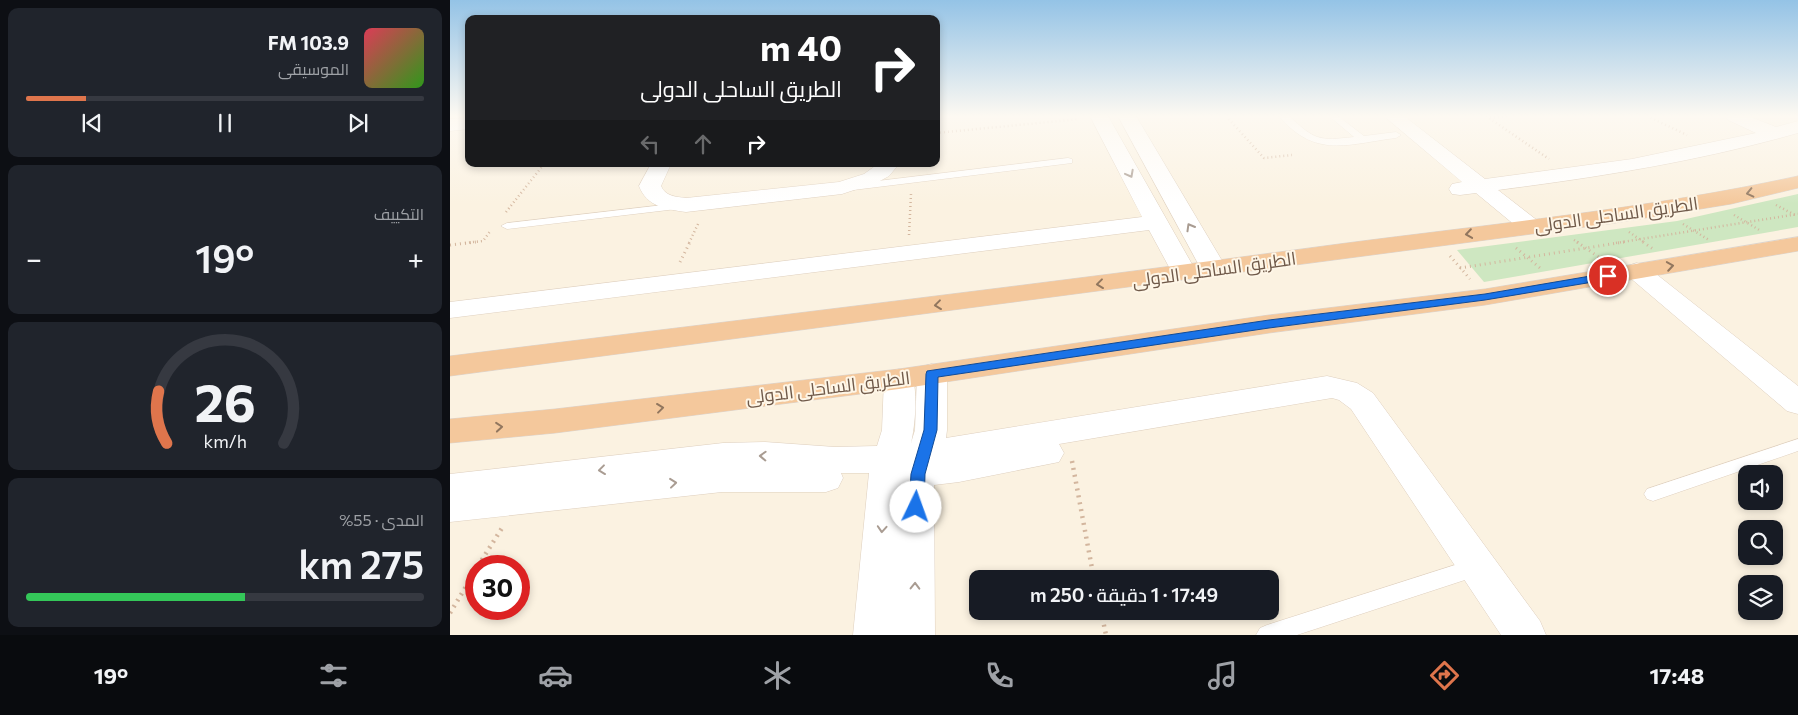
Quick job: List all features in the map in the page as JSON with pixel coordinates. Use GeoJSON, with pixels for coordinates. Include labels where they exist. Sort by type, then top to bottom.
{"type":"FeatureCollection","features":[{"type":"Feature","properties":{"kind":"highway","name":"الطريق الساحلى الدولى"},"geometry":{"type":"LineString","coordinates":[[450,366],[1184,273],[1661,210],[1798,182]]}},
{"type":"Feature","properties":{"kind":"highway","name":"الطريق الساحلى الدولى"},"geometry":{"type":"LineString","coordinates":[[450,432],[555,422],[932,374],[1269,324],[1485,297],[1793,245]]}},
{"type":"Feature","properties":{"kind":"street"},"geometry":{"type":"LineString","coordinates":[[1116,146],[1184,273]]}},
{"type":"Feature","properties":{"kind":"street"},"geometry":{"type":"LineString","coordinates":[[1144,146],[1214,269]]}},
{"type":"Feature","properties":{"kind":"street"},"geometry":{"type":"LineString","coordinates":[[1415,146],[1500,230]]}},
{"type":"Feature","properties":{"kind":"street"},"geometry":{"type":"LineString","coordinates":[[1423,146],[1541,225]]}},
{"type":"Feature","properties":{"kind":"street"},"geometry":{"type":"LineString","coordinates":[[1460,189],[1608,169],[1724,146]]}},
{"type":"Feature","properties":{"kind":"street"},"geometry":{"type":"LineString","coordinates":[[660,167],[650,186],[652,193],[659,199],[686,205],[842,188],[871,178],[882,172],[886,167]]}},
{"type":"Feature","properties":{"kind":"street"},"geometry":{"type":"LineString","coordinates":[[450,310],[1156,222]]}},
{"type":"Feature","properties":{"kind":"street"},"geometry":{"type":"LineString","coordinates":[[1630,273],[1798,403]]}},
{"type":"Feature","properties":{"kind":"street"},"geometry":{"type":"LineString","coordinates":[[874,635],[904,466],[928,443],[931,430],[932,374]]}},
{"type":"Feature","properties":{"kind":"street"},"geometry":{"type":"LineString","coordinates":[[899,378],[898,430],[904,466],[916,488],[914,635]]}},
{"type":"Feature","properties":{"kind":"street"},"geometry":{"type":"LineString","coordinates":[[450,507],[722,478],[904,466],[1327,387],[1344,390],[1362,402],[1526,635]]}},
{"type":"Feature","properties":{"kind":"street"},"geometry":{"type":"LineString","coordinates":[[450,488],[723,456],[765,455],[959,470],[1266,415],[1362,402]]}},
{"type":"Feature","properties":{"kind":"lane"},"geometry":{"type":"LineString","coordinates":[[842,188],[1068,161]]}},
{"type":"Feature","properties":{"kind":"lane"},"geometry":{"type":"LineString","coordinates":[[507,226],[686,205]]}},
{"type":"Feature","properties":{"kind":"lane"},"geometry":{"type":"LineString","coordinates":[[1653,494],[1798,445]]}},
{"type":"Feature","properties":{"kind":"lane"},"geometry":{"type":"LineString","coordinates":[[1267,635],[1477,567]]}},
{"type":"Feature","properties":{"kind":"path"},"geometry":{"type":"LineString","coordinates":[[1253,146],[1264,158],[1292,155]]}},
{"type":"Feature","properties":{"kind":"path"},"geometry":{"type":"LineString","coordinates":[[1530,146],[1571,174]]}},
{"type":"Feature","properties":{"kind":"path"},"geometry":{"type":"LineString","coordinates":[[1709,146],[1714,148]]}},
{"type":"Feature","properties":{"kind":"path"},"geometry":{"type":"LineString","coordinates":[[909,253],[911,180]]}},
{"type":"Feature","properties":{"kind":"path"},"geometry":{"type":"LineString","coordinates":[[1710,201],[1793,245]]}},
{"type":"Feature","properties":{"kind":"path"},"geometry":{"type":"LineString","coordinates":[[670,282],[708,202]]}},
{"type":"Feature","properties":{"kind":"path"},"geometry":{"type":"LineString","coordinates":[[1661,210],[1733,255]]}},
{"type":"Feature","properties":{"kind":"path"},"geometry":{"type":"LineString","coordinates":[[1460,268],[1798,214]]}},
{"type":"Feature","properties":{"kind":"path"},"geometry":{"type":"LineString","coordinates":[[1608,217],[1676,265]]}},
{"type":"Feature","properties":{"kind":"path"},"geometry":{"type":"LineString","coordinates":[[1541,225],[1630,273]]}},
{"type":"Feature","properties":{"kind":"path"},"geometry":{"type":"LineString","coordinates":[[1500,230],[1560,284]]}},
{"type":"Feature","properties":{"kind":"path"},"geometry":{"type":"LineString","coordinates":[[1436,239],[1485,297]]}},
{"type":"Feature","properties":{"kind":"path"},"geometry":{"type":"LineString","coordinates":[[1070,449],[1092,570]]}},
{"type":"Feature","properties":{"kind":"path"},"geometry":{"type":"LineString","coordinates":[[485,555],[519,500]]}},
{"type":"Feature","properties":{"kind":"path"},"geometry":{"type":"LineString","coordinates":[[450,613],[465,588]]}},
{"type":"Feature","properties":{"kind":"path"},"geometry":{"type":"LineString","coordinates":[[1103,620],[1106,635]]}},
{"type":"Feature","properties":{"kind":"green space"},"geometry":{"type":"Polygon","coordinates":[[[1798,194],[1798,227],[1484,282],[1457,250],[1677,221],[1798,194]]]}},
{"type":"Feature","properties":{"kind":"route"},"geometry":{"type":"LineString","coordinates":[[916,507],[918,474],[931,430],[932,374],[1269,324],[1485,297],[1608,276]]}}]}
